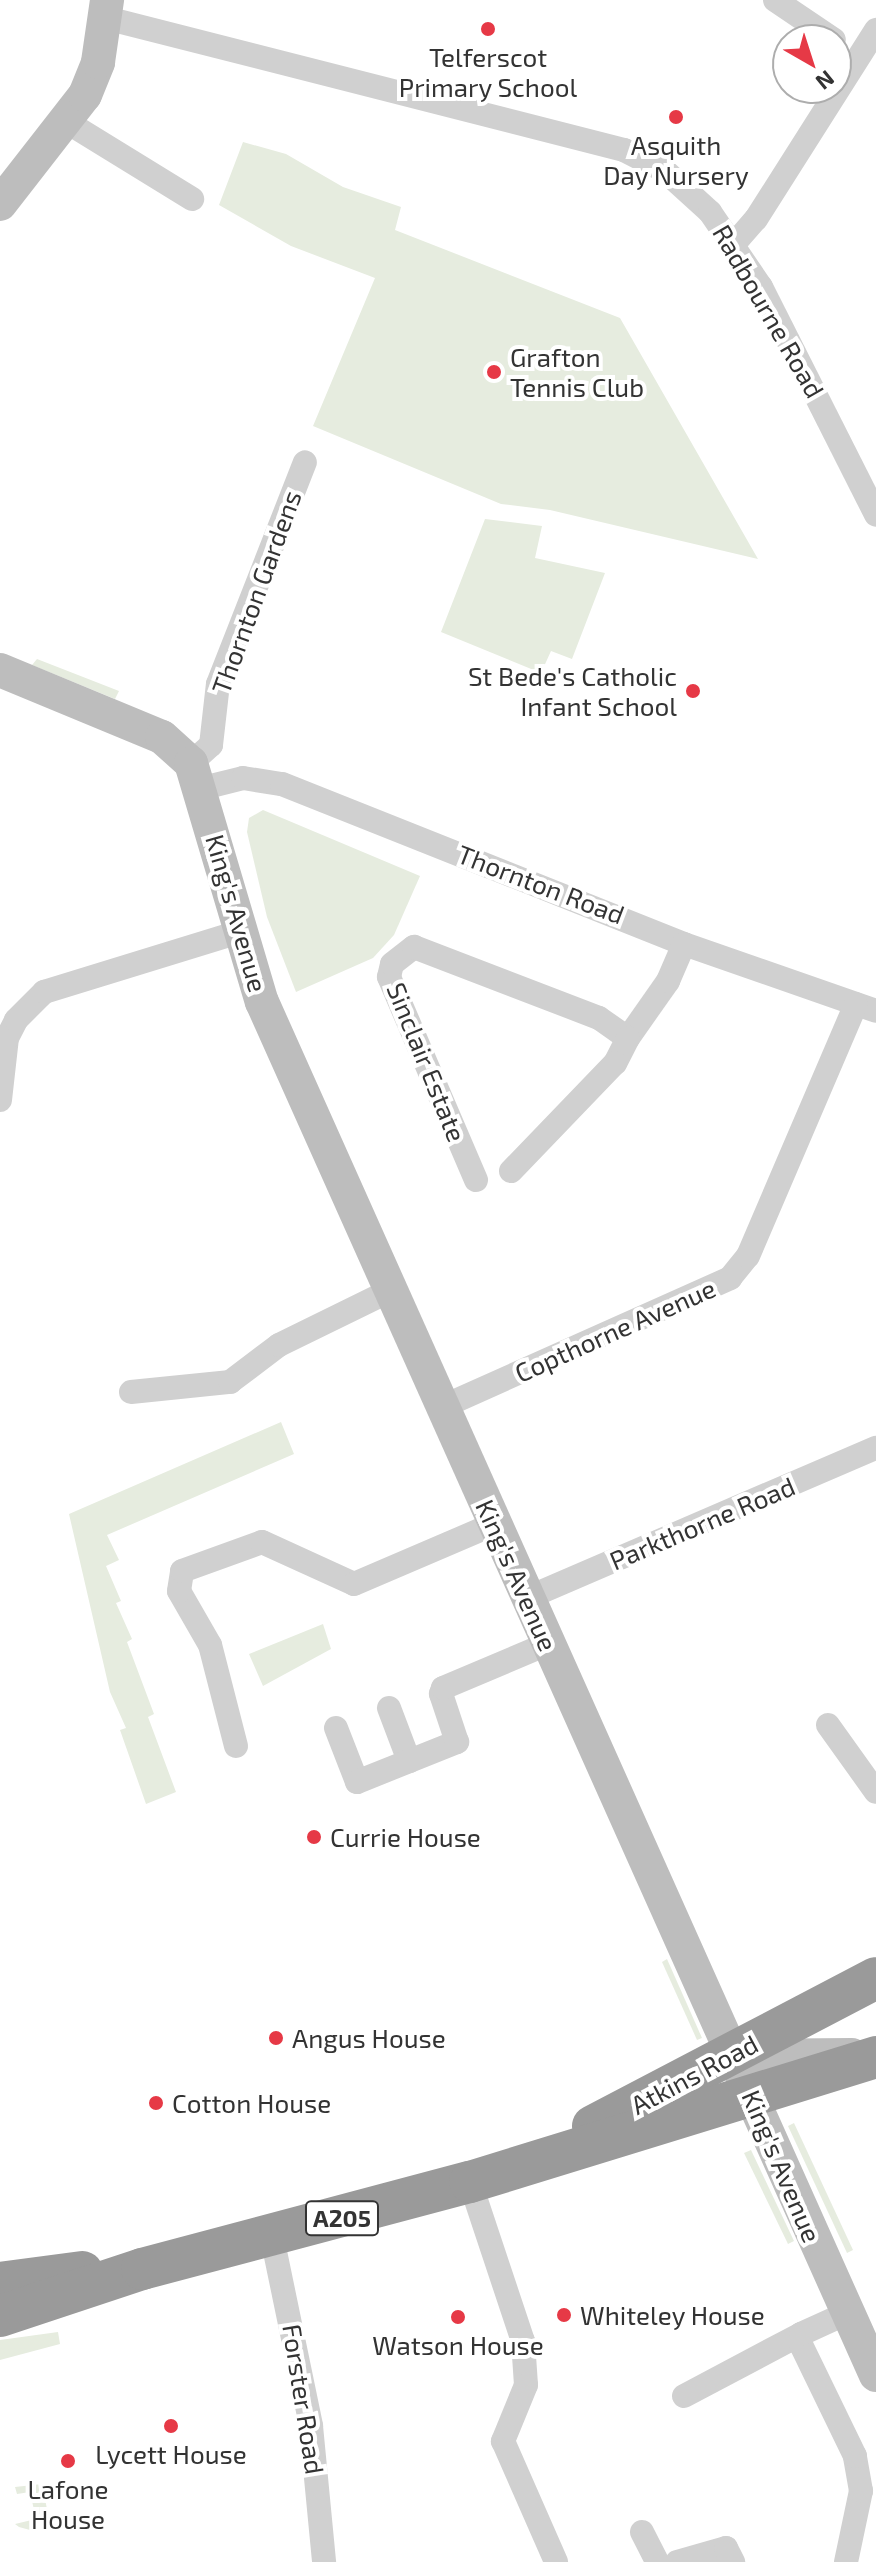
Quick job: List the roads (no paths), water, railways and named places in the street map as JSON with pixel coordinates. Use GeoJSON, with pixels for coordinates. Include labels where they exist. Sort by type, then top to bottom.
{"type":"FeatureCollection","features":[{"type":"Feature","properties":{"kind":"highway","name":"Atkins Road"},"geometry":{"type":"LineString","coordinates":[[510,2169],[732,2056],[876,1978]]}},
{"type":"Feature","properties":{"kind":"highway","name":"A205"},"geometry":{"type":"LineString","coordinates":[[751,2093],[876,2056]]}},
{"type":"Feature","properties":{"kind":"highway","name":"Atkins Road"},"geometry":{"type":"LineString","coordinates":[[0,2316],[142,2269],[272,2237],[652,2129],[751,2093]]}},
{"type":"Feature","properties":{"kind":"highway","name":"Atkins Road"},"geometry":{"type":"LineString","coordinates":[[0,2283],[142,2269]]}},
{"type":"Feature","properties":{"kind":"main road"},"geometry":{"type":"LineString","coordinates":[[0,204],[67,122],[92,79],[106,9]]}},
{"type":"Feature","properties":{"kind":"main road"},"geometry":{"type":"LineString","coordinates":[[0,670],[162,737],[197,776]]}},
{"type":"Feature","properties":{"kind":"main road","name":"King's Avenue"},"geometry":{"type":"LineString","coordinates":[[197,776],[239,932],[262,1002],[876,2375]]}},
{"type":"Feature","properties":{"kind":"main road","name":"A205"},"geometry":{"type":"LineString","coordinates":[[732,2056],[876,2056]]}},
{"type":"Feature","properties":{"kind":"street"},"geometry":{"type":"LineString","coordinates":[[775,0],[810,24]]}},
{"type":"Feature","properties":{"kind":"street","name":"Radbourne Road"},"geometry":{"type":"LineString","coordinates":[[106,9],[624,150],[680,183],[734,244],[868,476],[876,515]]}},
{"type":"Feature","properties":{"kind":"street"},"geometry":{"type":"LineString","coordinates":[[734,244],[756,219],[876,30]]}},
{"type":"Feature","properties":{"kind":"street"},"geometry":{"type":"LineString","coordinates":[[852,52],[859,57]]}},
{"type":"Feature","properties":{"kind":"street"},"geometry":{"type":"LineString","coordinates":[[67,122],[192,199]]}},
{"type":"Feature","properties":{"kind":"street","name":"Thornton Gardens"},"geometry":{"type":"LineString","coordinates":[[197,776],[211,745],[218,684],[305,462]]}},
{"type":"Feature","properties":{"kind":"street","name":"Thornton Road"},"geometry":{"type":"LineString","coordinates":[[197,776],[282,784],[643,923],[684,944],[866,1007]]}},
{"type":"Feature","properties":{"kind":"street"},"geometry":{"type":"LineString","coordinates":[[0,1100],[7,1038],[16,1020],[44,992],[239,932]]}},
{"type":"Feature","properties":{"kind":"street"},"geometry":{"type":"LineString","coordinates":[[511,1171],[615,1063],[628,1038],[668,981],[684,944]]}},
{"type":"Feature","properties":{"kind":"street","name":"Sinclair Estate"},"geometry":{"type":"LineString","coordinates":[[476,1180],[389,977],[400,955],[414,947],[431,950],[599,1018],[628,1038]]}},
{"type":"Feature","properties":{"kind":"street","name":"Copthorne Avenue"},"geometry":{"type":"LineString","coordinates":[[442,1407],[718,1285],[741,1268],[866,1007]]}},
{"type":"Feature","properties":{"kind":"street"},"geometry":{"type":"LineString","coordinates":[[131,1392],[230,1382],[279,1345],[389,1291]]}},
{"type":"Feature","properties":{"kind":"street","name":"Parkthorne Road"},"geometry":{"type":"LineString","coordinates":[[527,1598],[876,1448]]}},
{"type":"Feature","properties":{"kind":"street"},"geometry":{"type":"LineString","coordinates":[[236,1746],[210,1645],[179,1591],[182,1571],[262,1542],[354,1584],[494,1524]]}},
{"type":"Feature","properties":{"kind":"street"},"geometry":{"type":"LineString","coordinates":[[336,1728],[357,1782],[457,1742],[441,1694],[443,1688],[547,1644]]}},
{"type":"Feature","properties":{"kind":"street"},"geometry":{"type":"LineString","coordinates":[[389,1708],[409,1761]]}},
{"type":"Feature","properties":{"kind":"street"},"geometry":{"type":"LineString","coordinates":[[828,1725],[876,1792]]}},
{"type":"Feature","properties":{"kind":"street"},"geometry":{"type":"LineString","coordinates":[[470,2182],[523,2341],[526,2385],[503,2441],[556,2562]]}},
{"type":"Feature","properties":{"kind":"street","name":"Forster Road"},"geometry":{"type":"LineString","coordinates":[[272,2237],[311,2426],[324,2562]]}},
{"type":"Feature","properties":{"kind":"street"},"geometry":{"type":"LineString","coordinates":[[684,2396],[847,2313]]}},
{"type":"Feature","properties":{"kind":"street"},"geometry":{"type":"LineString","coordinates":[[801,2334],[801,2345],[855,2456],[861,2491],[846,2562]]}},
{"type":"Feature","properties":{"kind":"street"},"geometry":{"type":"LineString","coordinates":[[642,2532],[657,2562]]}},
{"type":"Feature","properties":{"kind":"street"},"geometry":{"type":"LineString","coordinates":[[677,2562],[726,2548],[733,2562]]}},
{"type":"Feature","properties":{"kind":"place","name":"Telferscot Primary School"},"geometry":{"type":"Point","coordinates":[488,29]}},
{"type":"Feature","properties":{"kind":"place","name":"Asquith Day Nursery"},"geometry":{"type":"Point","coordinates":[676,117]}},
{"type":"Feature","properties":{"kind":"place","name":"Grafton Tennis Club"},"geometry":{"type":"Point","coordinates":[494,372]}},
{"type":"Feature","properties":{"kind":"place","name":"St Bede's Catholic Infant School"},"geometry":{"type":"Point","coordinates":[693,691]}},
{"type":"Feature","properties":{"kind":"place","name":"Currie House"},"geometry":{"type":"Point","coordinates":[314,1837]}},
{"type":"Feature","properties":{"kind":"place","name":"Angus House"},"geometry":{"type":"Point","coordinates":[276,2038]}},
{"type":"Feature","properties":{"kind":"place","name":"Cotton House"},"geometry":{"type":"Point","coordinates":[156,2103]}},
{"type":"Feature","properties":{"kind":"place","name":"Whiteley House"},"geometry":{"type":"Point","coordinates":[564,2315]}},
{"type":"Feature","properties":{"kind":"place","name":"Watson House"},"geometry":{"type":"Point","coordinates":[458,2317]}},
{"type":"Feature","properties":{"kind":"place","name":"Lycett House"},"geometry":{"type":"Point","coordinates":[171,2426]}},
{"type":"Feature","properties":{"kind":"place","name":"Lafone House"},"geometry":{"type":"Point","coordinates":[68,2461]}}]}
